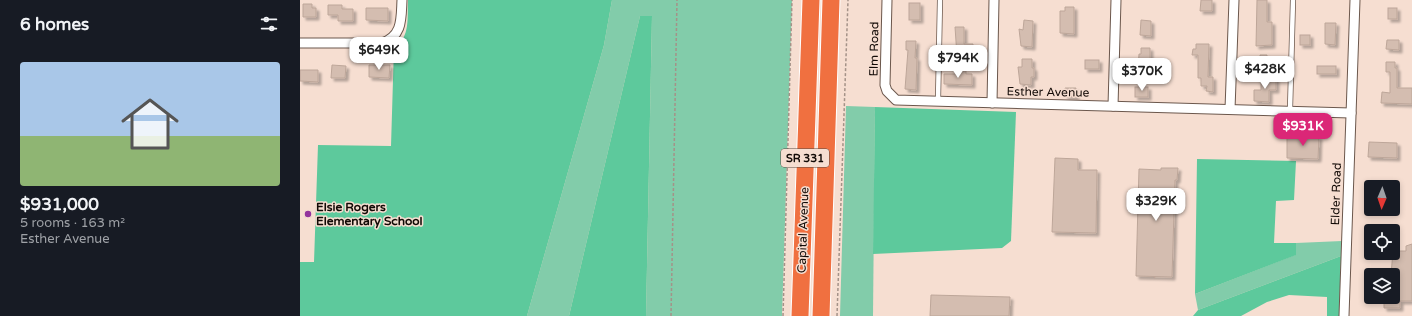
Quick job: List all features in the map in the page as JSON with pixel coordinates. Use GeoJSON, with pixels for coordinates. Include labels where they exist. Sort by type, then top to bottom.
{"type":"FeatureCollection","features":[{"type":"Feature","properties":{"kind":"highway","name":"Capital Avenue"},"geometry":{"type":"LineString","coordinates":[[800,316],[811,0]]}},
{"type":"Feature","properties":{"kind":"highway","name":"Capital Avenue"},"geometry":{"type":"LineString","coordinates":[[821,316],[831,0]]}},
{"type":"Feature","properties":{"kind":"street"},"geometry":{"type":"LineString","coordinates":[[300,43],[382,43],[393,38],[400,25],[402,0]]}},
{"type":"Feature","properties":{"kind":"street","name":"Elm Road"},"geometry":{"type":"LineString","coordinates":[[887,0],[886,85],[891,96]]}},
{"type":"Feature","properties":{"kind":"street"},"geometry":{"type":"LineString","coordinates":[[992,103],[994,0]]}},
{"type":"Feature","properties":{"kind":"street"},"geometry":{"type":"LineString","coordinates":[[1113,106],[1116,0]]}},
{"type":"Feature","properties":{"kind":"street"},"geometry":{"type":"LineString","coordinates":[[1230,109],[1234,0]]}},
{"type":"Feature","properties":{"kind":"street","name":"Elder Road"},"geometry":{"type":"LineString","coordinates":[[1344,316],[1355,0]]}},
{"type":"Feature","properties":{"kind":"street","name":"Esther Avenue"},"geometry":{"type":"LineString","coordinates":[[891,96],[900,101],[1290,110],[1351,113]]}},
{"type":"Feature","properties":{"kind":"lane"},"geometry":{"type":"LineString","coordinates":[[938,101],[940,0]]}},
{"type":"Feature","properties":{"kind":"lane"},"geometry":{"type":"LineString","coordinates":[[1290,110],[1293,0]]}},
{"type":"Feature","properties":{"kind":"path"},"geometry":{"type":"LineString","coordinates":[[671,316],[677,0]]}},
{"type":"Feature","properties":{"kind":"path"},"geometry":{"type":"LineString","coordinates":[[783,316],[792,0]]}},
{"type":"Feature","properties":{"kind":"path"},"geometry":{"type":"LineString","coordinates":[[837,316],[848,0]]}},
{"type":"Feature","properties":{"kind":"green space"},"geometry":{"type":"Polygon","coordinates":[[[408,0],[612,0],[604,45],[527,316],[300,316],[300,262],[314,262],[318,145],[391,146],[394,47],[403,38],[406,32],[408,20],[408,0]]]}},
{"type":"Feature","properties":{"kind":"green space"},"geometry":{"type":"Polygon","coordinates":[[[612,0],[792,0],[782,316],[646,316],[652,17],[640,16],[569,316],[527,316],[604,45],[612,0]]]}},
{"type":"Feature","properties":{"kind":"green space"},"geometry":{"type":"Polygon","coordinates":[[[640,16],[652,16],[646,316],[569,316],[640,16]]]}},
{"type":"Feature","properties":{"kind":"green space"},"geometry":{"type":"Polygon","coordinates":[[[846,106],[875,107],[873,316],[840,316],[846,106]]]}},
{"type":"Feature","properties":{"kind":"green space"},"geometry":{"type":"Polygon","coordinates":[[[875,107],[1016,112],[1011,241],[1002,248],[873,254],[875,107]]]}},
{"type":"Feature","properties":{"kind":"green space"},"geometry":{"type":"Polygon","coordinates":[[[1197,159],[1296,161],[1294,200],[1276,201],[1274,243],[1296,243],[1296,255],[1195,294],[1197,159]]]}},
{"type":"Feature","properties":{"kind":"green space"},"geometry":{"type":"Polygon","coordinates":[[[1342,241],[1341,256],[1198,310],[1195,294],[1295,255],[1296,243],[1342,241]]]}},
{"type":"Feature","properties":{"kind":"green space"},"geometry":{"type":"Polygon","coordinates":[[[1341,256],[1339,316],[1327,316],[1327,297],[1289,295],[1267,302],[1241,316],[1193,316],[1198,310],[1341,256]]]}},
{"type":"Feature","properties":{"kind":"building"},"geometry":{"type":"Polygon","coordinates":[[[1201,0],[1212,0],[1212,11],[1200,11],[1201,0]]]}},
{"type":"Feature","properties":{"kind":"building"},"geometry":{"type":"Polygon","coordinates":[[[1257,0],[1267,0],[1267,22],[1272,22],[1272,45],[1256,46],[1257,0]]]}},
{"type":"Feature","properties":{"kind":"building"},"geometry":{"type":"Polygon","coordinates":[[[909,3],[920,3],[920,20],[909,20],[909,3]]]}},
{"type":"Feature","properties":{"kind":"building"},"geometry":{"type":"Polygon","coordinates":[[[303,4],[312,4],[312,8],[316,8],[316,17],[303,17],[303,4]]]}},
{"type":"Feature","properties":{"kind":"building"},"geometry":{"type":"Polygon","coordinates":[[[328,5],[342,5],[342,9],[353,9],[353,21],[338,21],[338,15],[328,15],[328,5]]]}},
{"type":"Feature","properties":{"kind":"building"},"geometry":{"type":"Polygon","coordinates":[[[1065,7],[1074,7],[1074,34],[1060,33],[1060,11],[1065,11],[1065,7]]]}},
{"type":"Feature","properties":{"kind":"building"},"geometry":{"type":"Polygon","coordinates":[[[366,8],[388,8],[388,21],[366,20],[366,8]]]}},
{"type":"Feature","properties":{"kind":"building"},"geometry":{"type":"Polygon","coordinates":[[[1388,8],[1397,8],[1397,19],[1388,19],[1388,8]]]}},
{"type":"Feature","properties":{"kind":"building"},"geometry":{"type":"Polygon","coordinates":[[[1024,20],[1033,21],[1032,47],[1021,46],[1019,29],[1023,30],[1024,20]]]}},
{"type":"Feature","properties":{"kind":"building"},"geometry":{"type":"Polygon","coordinates":[[[1141,20],[1151,21],[1151,36],[1140,35],[1141,20]]]}},
{"type":"Feature","properties":{"kind":"building"},"geometry":{"type":"Polygon","coordinates":[[[1325,23],[1336,23],[1335,45],[1325,44],[1325,23]]]}},
{"type":"Feature","properties":{"kind":"building"},"geometry":{"type":"Polygon","coordinates":[[[955,27],[964,27],[964,44],[973,44],[973,56],[957,56],[955,27]]]}},
{"type":"Feature","properties":{"kind":"building"},"geometry":{"type":"Polygon","coordinates":[[[1300,35],[1310,35],[1310,45],[1300,45],[1300,35]]]}},
{"type":"Feature","properties":{"kind":"building"},"geometry":{"type":"Polygon","coordinates":[[[1387,40],[1399,40],[1399,50],[1386,49],[1387,40]]]}},
{"type":"Feature","properties":{"kind":"building"},"geometry":{"type":"Polygon","coordinates":[[[906,41],[916,41],[916,90],[905,89],[908,50],[906,50],[906,41]]]}},
{"type":"Feature","properties":{"kind":"building"},"geometry":{"type":"Polygon","coordinates":[[[1196,44],[1209,44],[1208,77],[1213,77],[1213,92],[1206,91],[1207,86],[1201,86],[1201,78],[1198,78],[1198,55],[1192,55],[1193,49],[1196,49],[1196,44]]]}},
{"type":"Feature","properties":{"kind":"building"},"geometry":{"type":"Polygon","coordinates":[[[1141,48],[1150,48],[1150,70],[1138,70],[1141,48]]]}},
{"type":"Feature","properties":{"kind":"building"},"geometry":{"type":"Polygon","coordinates":[[[1260,55],[1267,55],[1267,74],[1255,74],[1255,64],[1260,64],[1260,55]]]}},
{"type":"Feature","properties":{"kind":"building"},"geometry":{"type":"Polygon","coordinates":[[[1022,59],[1032,59],[1034,77],[1031,77],[1031,85],[1020,84],[1018,67],[1022,67],[1022,59]]]}},
{"type":"Feature","properties":{"kind":"building"},"geometry":{"type":"Polygon","coordinates":[[[1085,60],[1099,60],[1099,69],[1085,69],[1085,60]]]}},
{"type":"Feature","properties":{"kind":"building"},"geometry":{"type":"Polygon","coordinates":[[[1386,62],[1395,62],[1395,68],[1397,68],[1397,88],[1412,88],[1412,104],[1381,103],[1382,92],[1390,93],[1390,72],[1386,72],[1386,62]]]}},
{"type":"Feature","properties":{"kind":"building"},"geometry":{"type":"Polygon","coordinates":[[[332,65],[346,66],[345,78],[331,78],[332,65]]]}},
{"type":"Feature","properties":{"kind":"building"},"geometry":{"type":"Polygon","coordinates":[[[369,65],[390,65],[389,78],[369,77],[369,65]]]}},
{"type":"Feature","properties":{"kind":"building"},"geometry":{"type":"Polygon","coordinates":[[[1317,66],[1336,66],[1336,74],[1317,74],[1317,66]]]}},
{"type":"Feature","properties":{"kind":"building"},"geometry":{"type":"Polygon","coordinates":[[[300,70],[318,70],[318,82],[300,81],[300,70]]]}},
{"type":"Feature","properties":{"kind":"building"},"geometry":{"type":"Polygon","coordinates":[[[957,71],[966,71],[966,74],[972,74],[972,85],[944,84],[944,74],[957,74],[957,71]]]}},
{"type":"Feature","properties":{"kind":"building"},"geometry":{"type":"Polygon","coordinates":[[[1261,78],[1276,78],[1276,90],[1269,90],[1269,102],[1254,101],[1254,90],[1261,90],[1261,78]]]}},
{"type":"Feature","properties":{"kind":"building"},"geometry":{"type":"Polygon","coordinates":[[[1135,87],[1148,87],[1148,97],[1135,97],[1135,87]]]}},
{"type":"Feature","properties":{"kind":"building"},"geometry":{"type":"Polygon","coordinates":[[[1065,88],[1076,88],[1076,97],[1065,96],[1065,88]]]}},
{"type":"Feature","properties":{"kind":"building"},"geometry":{"type":"Polygon","coordinates":[[[1287,136],[1319,137],[1318,159],[1287,158],[1287,136]]]}},
{"type":"Feature","properties":{"kind":"building"},"geometry":{"type":"Polygon","coordinates":[[[1369,142],[1397,143],[1397,158],[1368,157],[1369,142]]]}},
{"type":"Feature","properties":{"kind":"building"},"geometry":{"type":"Polygon","coordinates":[[[1055,158],[1078,159],[1078,170],[1097,170],[1096,233],[1052,232],[1055,158]]]}},
{"type":"Feature","properties":{"kind":"building"},"geometry":{"type":"Polygon","coordinates":[[[1161,168],[1178,168],[1177,180],[1175,180],[1172,277],[1136,276],[1139,169],[1161,170],[1161,168]]]}},
{"type":"Feature","properties":{"kind":"building"},"geometry":{"type":"Polygon","coordinates":[[[1412,244],[1412,301],[1400,301],[1400,268],[1392,268],[1392,260],[1400,260],[1400,251],[1406,251],[1406,246],[1412,244]]]}},
{"type":"Feature","properties":{"kind":"building"},"geometry":{"type":"Polygon","coordinates":[[[931,295],[1010,297],[1009,316],[930,316],[931,295]]]}},
{"type":"Feature","properties":{"kind":"building"},"geometry":{"type":"Polygon","coordinates":[[[1384,304],[1400,304],[1400,308],[1384,308],[1384,304]]]}},
{"type":"Feature","properties":{"kind":"place","name":"Elsie Rogers Elementary School"},"geometry":{"type":"Point","coordinates":[308,214]}}]}
